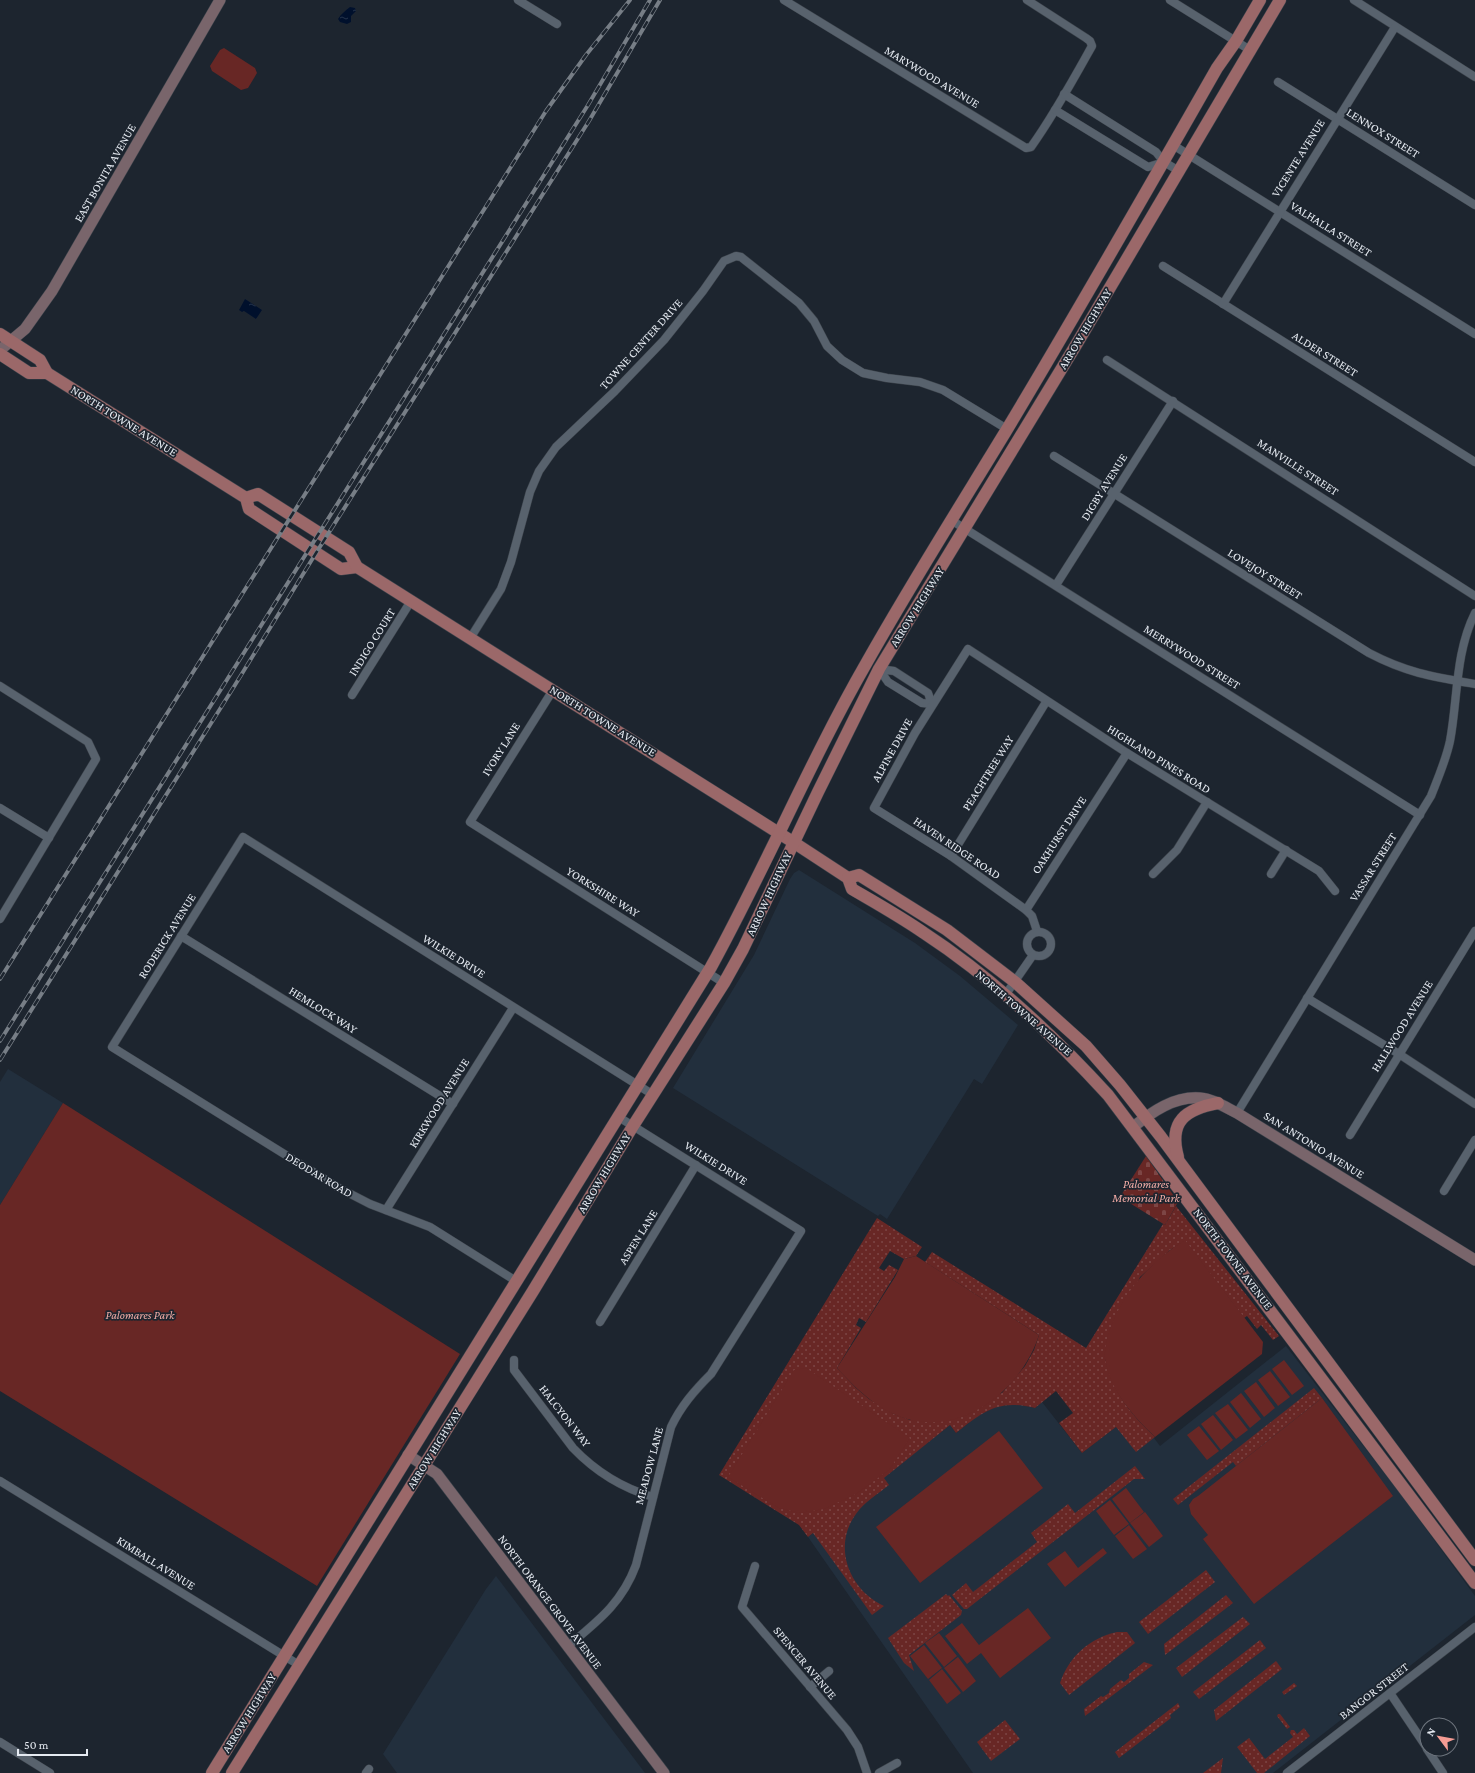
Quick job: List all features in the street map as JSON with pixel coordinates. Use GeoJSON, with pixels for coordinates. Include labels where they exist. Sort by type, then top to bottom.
{"type":"FeatureCollection","features":[{"type":"Feature","properties":{"kind":"main road","name":"EAST BONITA AVENUE"},"geometry":{"type":"LineString","coordinates":[[0,350],[26,329],[54,288],[220,0]]}},
{"type":"Feature","properties":{"kind":"main road","name":"ARROW HIGHWAY"},"geometry":{"type":"LineString","coordinates":[[212,1773],[707,972],[741,912],[778,832],[843,704],[951,520],[1007,429],[1164,162],[1217,68],[1236,41],[1260,0]]}},
{"type":"Feature","properties":{"kind":"main road","name":"ARROW HIGHWAY"},"geometry":{"type":"LineString","coordinates":[[232,1773],[533,1291],[652,1094],[724,983],[743,949],[879,669],[965,529],[1280,0]]}},
{"type":"Feature","properties":{"kind":"main road"},"geometry":{"type":"LineString","coordinates":[[0,334],[40,360],[47,372],[29,373],[0,354]]}},
{"type":"Feature","properties":{"kind":"main road","name":"NORTH TOWNE AVENUE"},"geometry":{"type":"LineString","coordinates":[[47,372],[246,498],[249,509],[341,569],[357,567]]}},
{"type":"Feature","properties":{"kind":"main road","name":"NORTH TOWNE AVENUE"},"geometry":{"type":"LineString","coordinates":[[246,498],[258,494],[349,552],[357,567],[471,637],[794,842],[848,878],[852,889],[924,933],[1006,994],[1077,1060],[1108,1095],[1475,1583]]}},
{"type":"Feature","properties":{"kind":"main road","name":"NORTH TOWNE AVENUE"},"geometry":{"type":"LineString","coordinates":[[848,878],[859,875],[922,913],[956,936],[1015,982],[1086,1046],[1120,1085],[1145,1117],[1475,1560]]}},
{"type":"Feature","properties":{"kind":"main road","name":"SAN ANTONIO AVENUE"},"geometry":{"type":"LineString","coordinates":[[1133,1127],[1145,1117],[1164,1106],[1185,1099],[1200,1098],[1218,1103],[1237,1113],[1475,1260]]}},
{"type":"Feature","properties":{"kind":"main road"},"geometry":{"type":"LineString","coordinates":[[1179,1162],[1174,1145],[1174,1135],[1180,1122],[1201,1106],[1218,1103]]}},
{"type":"Feature","properties":{"kind":"main road","name":"DEODAR ROAD"},"geometry":{"type":"LineString","coordinates":[[516,1281],[533,1291]]}},
{"type":"Feature","properties":{"kind":"main road","name":"NORTH ORANGE GROVE AVENUE"},"geometry":{"type":"LineString","coordinates":[[408,1455],[437,1474],[664,1773]]}},
{"type":"Feature","properties":{"kind":"street"},"geometry":{"type":"LineString","coordinates":[[518,0],[557,24]]}},
{"type":"Feature","properties":{"kind":"street","name":"MARYWOOD AVENUE"},"geometry":{"type":"LineString","coordinates":[[784,0],[1026,148],[1031,147],[1055,110],[1092,46],[1090,40],[1027,0]]}},
{"type":"Feature","properties":{"kind":"street"},"geometry":{"type":"LineString","coordinates":[[1170,0],[1250,50]]}},
{"type":"Feature","properties":{"kind":"street"},"geometry":{"type":"LineString","coordinates":[[1354,0],[1475,77]]}},
{"type":"Feature","properties":{"kind":"street","name":"VICENTE AVENUE"},"geometry":{"type":"LineString","coordinates":[[1223,304],[1279,211],[1395,27]]}},
{"type":"Feature","properties":{"kind":"street","name":"LENNOX STREET"},"geometry":{"type":"LineString","coordinates":[[1278,82],[1475,205]]}},
{"type":"Feature","properties":{"kind":"street"},"geometry":{"type":"LineString","coordinates":[[1064,94],[1156,152],[1164,162],[1179,171]]}},
{"type":"Feature","properties":{"kind":"street"},"geometry":{"type":"LineString","coordinates":[[1055,110],[1148,167],[1164,162]]}},
{"type":"Feature","properties":{"kind":"street","name":"VALHALLA STREET"},"geometry":{"type":"LineString","coordinates":[[1173,145],[1475,334]]}},
{"type":"Feature","properties":{"kind":"street","name":"TOWNE CENTER DRIVE"},"geometry":{"type":"LineString","coordinates":[[471,637],[500,589],[511,562],[530,492],[539,471],[556,447],[615,391],[664,340],[703,291],[717,268],[730,257],[741,257],[799,303],[814,321],[827,346],[842,360],[863,373],[920,382],[943,390],[1007,429]]}},
{"type":"Feature","properties":{"kind":"street","name":"ALDER STREET"},"geometry":{"type":"LineString","coordinates":[[1163,266],[1475,462]]}},
{"type":"Feature","properties":{"kind":"street","name":"MANVILLE STREET"},"geometry":{"type":"LineString","coordinates":[[1107,360],[1475,596]]}},
{"type":"Feature","properties":{"kind":"street","name":"DIGBY AVENUE"},"geometry":{"type":"LineString","coordinates":[[1056,585],[1173,401]]}},
{"type":"Feature","properties":{"kind":"street","name":"LOVEJOY STREET"},"geometry":{"type":"LineString","coordinates":[[1054,456],[1369,653],[1413,672],[1475,684]]}},
{"type":"Feature","properties":{"kind":"street","name":"MERRYWOOD STREET"},"geometry":{"type":"LineString","coordinates":[[951,520],[1420,815]]}},
{"type":"Feature","properties":{"kind":"street","name":"INDIGO COURT"},"geometry":{"type":"LineString","coordinates":[[352,695],[412,601]]}},
{"type":"Feature","properties":{"kind":"street","name":"VASSAR STREET"},"geometry":{"type":"LineString","coordinates":[[1237,1113],[1431,796],[1442,770],[1450,742],[1461,653],[1468,627],[1475,613]]}},
{"type":"Feature","properties":{"kind":"street","name":"HIGHLAND PINES ROAD"},"geometry":{"type":"LineString","coordinates":[[968,649],[1046,702],[1319,871],[1336,891]]}},
{"type":"Feature","properties":{"kind":"street","name":"ALPINE DRIVE"},"geometry":{"type":"LineString","coordinates":[[874,808],[932,704],[968,649]]}},
{"type":"Feature","properties":{"kind":"street"},"geometry":{"type":"LineString","coordinates":[[879,669],[894,671],[928,693],[932,704],[922,703],[888,682],[879,669]]}},
{"type":"Feature","properties":{"kind":"street"},"geometry":{"type":"LineString","coordinates":[[0,686],[88,742],[96,759],[0,919]]}},
{"type":"Feature","properties":{"kind":"street","name":"IVORY LANE"},"geometry":{"type":"LineString","coordinates":[[470,822],[553,690]]}},
{"type":"Feature","properties":{"kind":"street","name":"PEACHTREE WAY"},"geometry":{"type":"LineString","coordinates":[[951,856],[1046,702]]}},
{"type":"Feature","properties":{"kind":"street","name":"OAKHURST DRIVE"},"geometry":{"type":"LineString","coordinates":[[1026,910],[1127,753]]}},
{"type":"Feature","properties":{"kind":"street"},"geometry":{"type":"LineString","coordinates":[[1153,874],[1177,850],[1207,802]]}},
{"type":"Feature","properties":{"kind":"street"},"geometry":{"type":"LineString","coordinates":[[0,808],[49,838]]}},
{"type":"Feature","properties":{"kind":"street","name":"HAVEN RIDGE ROAD"},"geometry":{"type":"LineString","coordinates":[[874,808],[951,856],[1026,910]]}},
{"type":"Feature","properties":{"kind":"street","name":"YORKSHIRE WAY"},"geometry":{"type":"LineString","coordinates":[[470,822],[724,983]]}},
{"type":"Feature","properties":{"kind":"street","name":"RODERICK AVENUE"},"geometry":{"type":"LineString","coordinates":[[112,1047],[243,837]]}},
{"type":"Feature","properties":{"kind":"street","name":"WILKIE DRIVE"},"geometry":{"type":"LineString","coordinates":[[243,837],[652,1094]]}},
{"type":"Feature","properties":{"kind":"street"},"geometry":{"type":"LineString","coordinates":[[1271,874],[1286,850]]}},
{"type":"Feature","properties":{"kind":"street"},"geometry":{"type":"LineString","coordinates":[[1026,910],[1032,916],[1037,931]]}},
{"type":"Feature","properties":{"kind":"street"},"geometry":{"type":"LineString","coordinates":[[1037,931],[1049,935],[1052,946],[1044,955],[1033,955],[1028,949],[1027,942],[1030,935],[1037,931]]}},
{"type":"Feature","properties":{"kind":"street","name":"HALLWOOD AVENUE"},"geometry":{"type":"LineString","coordinates":[[1350,1134],[1475,931]]}},
{"type":"Feature","properties":{"kind":"street","name":"HEMLOCK WAY"},"geometry":{"type":"LineString","coordinates":[[181,936],[453,1104]]}},
{"type":"Feature","properties":{"kind":"street"},"geometry":{"type":"LineString","coordinates":[[1006,994],[1033,955]]}},
{"type":"Feature","properties":{"kind":"street"},"geometry":{"type":"LineString","coordinates":[[1306,998],[1399,1054],[1475,1104]]}},
{"type":"Feature","properties":{"kind":"street","name":"KIRKWOOD AVENUE"},"geometry":{"type":"LineString","coordinates":[[386,1210],[513,1008]]}},
{"type":"Feature","properties":{"kind":"street","name":"DEODAR ROAD"},"geometry":{"type":"LineString","coordinates":[[112,1047],[339,1188],[386,1210],[430,1227],[516,1281]]}},
{"type":"Feature","properties":{"kind":"street","name":"WILKIE DRIVE"},"geometry":{"type":"LineString","coordinates":[[617,1116],[801,1231]]}},
{"type":"Feature","properties":{"kind":"street"},"geometry":{"type":"LineString","coordinates":[[1444,1191],[1475,1140]]}},
{"type":"Feature","properties":{"kind":"street","name":"ASPEN LANE"},"geometry":{"type":"LineString","coordinates":[[600,1322],[696,1166]]}},
{"type":"Feature","properties":{"kind":"street","name":"MEADOW LANE"},"geometry":{"type":"LineString","coordinates":[[568,1646],[603,1616],[629,1582],[636,1565],[671,1427],[679,1411],[691,1394],[711,1374],[801,1231]]}},
{"type":"Feature","properties":{"kind":"street","name":"HALCYON WAY"},"geometry":{"type":"LineString","coordinates":[[514,1360],[514,1370],[572,1448],[582,1458],[612,1480],[638,1493],[654,1497]]}},
{"type":"Feature","properties":{"kind":"street","name":"KIMBALL AVENUE"},"geometry":{"type":"LineString","coordinates":[[0,1481],[299,1665]]}},
{"type":"Feature","properties":{"kind":"street","name":"SPENCER AVENUE"},"geometry":{"type":"LineString","coordinates":[[755,1566],[742,1607],[853,1739],[867,1773]]}},
{"type":"Feature","properties":{"kind":"street","name":"BANGOR STREET"},"geometry":{"type":"LineString","coordinates":[[1288,1773],[1475,1627]]}},
{"type":"Feature","properties":{"kind":"street"},"geometry":{"type":"LineString","coordinates":[[810,1687],[829,1671]]}},
{"type":"Feature","properties":{"kind":"street"},"geometry":{"type":"LineString","coordinates":[[1390,1693],[1419,1737]]}},
{"type":"Feature","properties":{"kind":"street"},"geometry":{"type":"LineString","coordinates":[[0,1742],[50,1773]]}},
{"type":"Feature","properties":{"kind":"street"},"geometry":{"type":"LineString","coordinates":[[1433,1757],[1444,1773]]}},
{"type":"Feature","properties":{"kind":"street"},"geometry":{"type":"LineString","coordinates":[[878,1773],[897,1763]]}},
{"type":"Feature","properties":{"kind":"street"},"geometry":{"type":"LineString","coordinates":[[1297,1765],[1303,1773]]}},
{"type":"Feature","properties":{"kind":"shaded area"},"geometry":{"type":"Polygon","coordinates":[[[799,870],[915,943],[960,976],[1018,1025],[982,1084],[974,1079],[887,1219],[880,1214],[878,1216],[673,1088],[754,955],[790,879],[794,873],[799,870]]]}},
{"type":"Feature","properties":{"kind":"shaded area"},"geometry":{"type":"Polygon","coordinates":[[[8,1069],[63,1103],[0,1205],[0,1082],[8,1069]]]}},
{"type":"Feature","properties":{"kind":"shaded area"},"geometry":{"type":"Polygon","coordinates":[[[1286,1346],[1399,1492],[1475,1596],[1475,1615],[1273,1773],[973,1773],[808,1537],[950,1425],[956,1433],[980,1414],[998,1406],[1018,1404],[1035,1408],[1042,1402],[1082,1453],[1116,1427],[1154,1438],[1160,1446],[1286,1346]]]}},
{"type":"Feature","properties":{"kind":"shaded area"},"geometry":{"type":"Polygon","coordinates":[[[496,1576],[645,1773],[397,1773],[383,1754],[486,1589],[496,1576]]]}},
{"type":"Feature","properties":{"kind":"green space"},"geometry":{"type":"Polygon","coordinates":[[[224,48],[255,68],[257,73],[248,88],[241,90],[212,71],[210,66],[220,50],[224,48]]]}},
{"type":"Feature","properties":{"kind":"green space","name":"Palomares Park"},"geometry":{"type":"Polygon","coordinates":[[[63,1103],[460,1354],[317,1586],[0,1391],[0,1205],[63,1103]]]}},
{"type":"Feature","properties":{"kind":"green space","name":"Palomares Memorial Park"},"geometry":{"type":"Polygon","coordinates":[[[1146,1156],[1178,1202],[1165,1225],[1120,1197],[1146,1156]]]}},
{"type":"Feature","properties":{"kind":"green space"},"geometry":{"type":"Polygon","coordinates":[[[1176,1206],[1279,1336],[1273,1340],[1261,1325],[1257,1329],[1247,1316],[1244,1318],[1185,1241],[1170,1250],[1140,1277],[1105,1358],[1113,1382],[1124,1402],[1137,1419],[1155,1437],[1136,1452],[1116,1427],[1082,1453],[1059,1423],[1073,1413],[1056,1391],[1035,1408],[1011,1405],[1001,1406],[984,1413],[956,1433],[950,1425],[884,1478],[889,1485],[863,1506],[849,1526],[845,1540],[845,1553],[853,1578],[861,1589],[872,1599],[884,1606],[872,1615],[813,1533],[808,1537],[799,1525],[719,1475],[877,1218],[922,1247],[916,1256],[904,1259],[890,1251],[879,1268],[884,1271],[889,1265],[898,1270],[866,1322],[859,1318],[856,1325],[861,1328],[837,1368],[869,1399],[894,1414],[910,1420],[1002,1393],[1025,1366],[1034,1350],[1039,1335],[925,1262],[932,1252],[1086,1348],[1163,1224],[1165,1225],[1176,1206]]]}},
{"type":"Feature","properties":{"kind":"green space"},"geometry":{"type":"Polygon","coordinates":[[[1185,1240],[1263,1342],[1262,1354],[1155,1437],[1138,1420],[1117,1392],[1108,1371],[1105,1359],[1105,1348],[1110,1329],[1116,1315],[1131,1290],[1150,1267],[1185,1240]]]}},
{"type":"Feature","properties":{"kind":"green space"},"geometry":{"type":"Polygon","coordinates":[[[916,1256],[1039,1335],[1031,1354],[1020,1372],[1006,1388],[990,1402],[972,1412],[953,1419],[932,1422],[911,1420],[900,1417],[870,1400],[837,1368],[895,1277],[904,1259],[916,1256]]]}},
{"type":"Feature","properties":{"kind":"green space"},"geometry":{"type":"Polygon","coordinates":[[[1284,1360],[1304,1386],[1292,1395],[1272,1369],[1284,1360]]]}},
{"type":"Feature","properties":{"kind":"green space"},"geometry":{"type":"Polygon","coordinates":[[[806,1368],[910,1438],[889,1470],[856,1494],[824,1509],[800,1513],[779,1508],[728,1477],[794,1370],[806,1368]]]}},
{"type":"Feature","properties":{"kind":"green space"},"geometry":{"type":"Polygon","coordinates":[[[1270,1371],[1290,1397],[1278,1406],[1258,1380],[1270,1371]]]}},
{"type":"Feature","properties":{"kind":"green space"},"geometry":{"type":"Polygon","coordinates":[[[1256,1382],[1275,1408],[1264,1417],[1244,1391],[1256,1382]]]}},
{"type":"Feature","properties":{"kind":"green space"},"geometry":{"type":"Polygon","coordinates":[[[1314,1388],[1322,1398],[1236,1466],[1233,1462],[1178,1505],[1173,1499],[1314,1388]]]}},
{"type":"Feature","properties":{"kind":"green space"},"geometry":{"type":"Polygon","coordinates":[[[1241,1393],[1261,1419],[1250,1428],[1230,1402],[1241,1393]]]}},
{"type":"Feature","properties":{"kind":"green space"},"geometry":{"type":"Polygon","coordinates":[[[1322,1398],[1393,1496],[1254,1604],[1203,1539],[1208,1535],[1191,1514],[1189,1505],[1193,1499],[1322,1398]]]}},
{"type":"Feature","properties":{"kind":"green space"},"geometry":{"type":"Polygon","coordinates":[[[1228,1404],[1248,1430],[1236,1439],[1215,1413],[1228,1404]]]}},
{"type":"Feature","properties":{"kind":"green space"},"geometry":{"type":"Polygon","coordinates":[[[1213,1415],[1233,1440],[1221,1450],[1201,1424],[1213,1415]]]}},
{"type":"Feature","properties":{"kind":"green space"},"geometry":{"type":"Polygon","coordinates":[[[1199,1426],[1219,1451],[1207,1460],[1187,1435],[1199,1426]]]}},
{"type":"Feature","properties":{"kind":"green space"},"geometry":{"type":"Polygon","coordinates":[[[999,1431],[1043,1488],[920,1583],[876,1527],[999,1431]]]}},
{"type":"Feature","properties":{"kind":"green space"},"geometry":{"type":"Polygon","coordinates":[[[1135,1466],[1145,1479],[1134,1479],[967,1609],[964,1609],[952,1595],[966,1583],[973,1592],[1037,1542],[1031,1533],[1068,1504],[1075,1513],[1135,1466]]]}},
{"type":"Feature","properties":{"kind":"green space"},"geometry":{"type":"Polygon","coordinates":[[[1126,1488],[1144,1512],[1130,1523],[1112,1499],[1126,1488]]]}},
{"type":"Feature","properties":{"kind":"green space"},"geometry":{"type":"Polygon","coordinates":[[[1110,1500],[1129,1524],[1114,1535],[1096,1511],[1110,1500]]]}},
{"type":"Feature","properties":{"kind":"green space"},"geometry":{"type":"Polygon","coordinates":[[[1145,1512],[1163,1536],[1149,1547],[1130,1523],[1145,1512]]]}},
{"type":"Feature","properties":{"kind":"green space"},"geometry":{"type":"Polygon","coordinates":[[[1129,1525],[1147,1549],[1133,1559],[1115,1536],[1129,1525]]]}},
{"type":"Feature","properties":{"kind":"green space"},"geometry":{"type":"Polygon","coordinates":[[[1103,1548],[1107,1553],[1065,1587],[1047,1564],[1065,1551],[1078,1568],[1103,1548]]]}},
{"type":"Feature","properties":{"kind":"green space"},"geometry":{"type":"Polygon","coordinates":[[[1206,1570],[1215,1582],[1148,1634],[1139,1622],[1206,1570]]]}},
{"type":"Feature","properties":{"kind":"green space"},"geometry":{"type":"Polygon","coordinates":[[[946,1594],[948,1596],[949,1595],[962,1611],[961,1615],[909,1655],[914,1671],[904,1663],[888,1638],[946,1594]]]}},
{"type":"Feature","properties":{"kind":"green space"},"geometry":{"type":"Polygon","coordinates":[[[1226,1595],[1233,1603],[1165,1655],[1164,1644],[1226,1595]]]}},
{"type":"Feature","properties":{"kind":"green space"},"geometry":{"type":"Polygon","coordinates":[[[1028,1608],[1051,1638],[1000,1678],[981,1653],[967,1664],[945,1636],[962,1623],[979,1645],[1028,1608]]]}},
{"type":"Feature","properties":{"kind":"green space"},"geometry":{"type":"Polygon","coordinates":[[[1243,1617],[1250,1624],[1182,1677],[1176,1668],[1243,1617]]]}},
{"type":"Feature","properties":{"kind":"green space"},"geometry":{"type":"Polygon","coordinates":[[[1117,1632],[1127,1632],[1135,1643],[1069,1695],[1060,1683],[1069,1664],[1089,1644],[1117,1632]]]}},
{"type":"Feature","properties":{"kind":"green space"},"geometry":{"type":"Polygon","coordinates":[[[939,1633],[957,1656],[944,1667],[925,1643],[939,1633]]]}},
{"type":"Feature","properties":{"kind":"green space"},"geometry":{"type":"Polygon","coordinates":[[[1260,1640],[1266,1648],[1199,1699],[1193,1692],[1260,1640]]]}},
{"type":"Feature","properties":{"kind":"green space"},"geometry":{"type":"Polygon","coordinates":[[[924,1645],[942,1668],[928,1679],[910,1656],[924,1645]]]}},
{"type":"Feature","properties":{"kind":"green space"},"geometry":{"type":"Polygon","coordinates":[[[958,1657],[976,1681],[963,1692],[944,1668],[958,1657]]]}},
{"type":"Feature","properties":{"kind":"green space"},"geometry":{"type":"Polygon","coordinates":[[[1276,1661],[1282,1669],[1216,1721],[1214,1710],[1276,1661]]]}},
{"type":"Feature","properties":{"kind":"green space"},"geometry":{"type":"Polygon","coordinates":[[[1144,1662],[1153,1665],[1085,1716],[1084,1709],[1101,1696],[1103,1697],[1109,1693],[1110,1689],[1121,1680],[1124,1682],[1129,1678],[1129,1674],[1144,1662]]]}},
{"type":"Feature","properties":{"kind":"green space"},"geometry":{"type":"Polygon","coordinates":[[[942,1669],[961,1693],[947,1704],[929,1680],[942,1669]]]}},
{"type":"Feature","properties":{"kind":"green space"},"geometry":{"type":"Polygon","coordinates":[[[1294,1683],[1297,1686],[1284,1695],[1282,1692],[1294,1683]]]}},
{"type":"Feature","properties":{"kind":"green space"},"geometry":{"type":"Polygon","coordinates":[[[1178,1703],[1180,1707],[1170,1715],[1171,1718],[1119,1758],[1115,1752],[1178,1703]]]}},
{"type":"Feature","properties":{"kind":"green space"},"geometry":{"type":"Polygon","coordinates":[[[1280,1714],[1290,1727],[1287,1729],[1277,1716],[1280,1714]]]}},
{"type":"Feature","properties":{"kind":"green space"},"geometry":{"type":"Polygon","coordinates":[[[1005,1720],[1020,1739],[991,1761],[977,1742],[1005,1720]]]}},
{"type":"Feature","properties":{"kind":"green space"},"geometry":{"type":"Polygon","coordinates":[[[1304,1728],[1310,1736],[1264,1773],[1257,1773],[1237,1747],[1249,1738],[1265,1759],[1293,1737],[1290,1733],[1291,1730],[1294,1730],[1297,1734],[1304,1728]]]}},
{"type":"Feature","properties":{"kind":"green space"},"geometry":{"type":"Polygon","coordinates":[[[1223,1758],[1221,1773],[1203,1773],[1223,1758]]]}},
{"type":"Feature","properties":{"kind":"water"},"geometry":{"type":"Polygon","coordinates":[[[350,7],[355,8],[356,11],[351,16],[351,22],[347,24],[340,22],[338,19],[339,17],[350,7]]]}},
{"type":"Feature","properties":{"kind":"water"},"geometry":{"type":"Polygon","coordinates":[[[245,299],[262,310],[256,319],[244,311],[242,312],[239,310],[245,299]]]}},
{"type":"Feature","properties":{"kind":"railway"},"geometry":{"type":"LineString","coordinates":[[0,979],[546,111],[586,55],[630,0]]}},
{"type":"Feature","properties":{"kind":"railway"},"geometry":{"type":"LineString","coordinates":[[0,1041],[588,105],[650,0]]}},
{"type":"Feature","properties":{"kind":"railway"},"geometry":{"type":"LineString","coordinates":[[0,1060],[316,553],[589,121],[660,0]]}}]}
